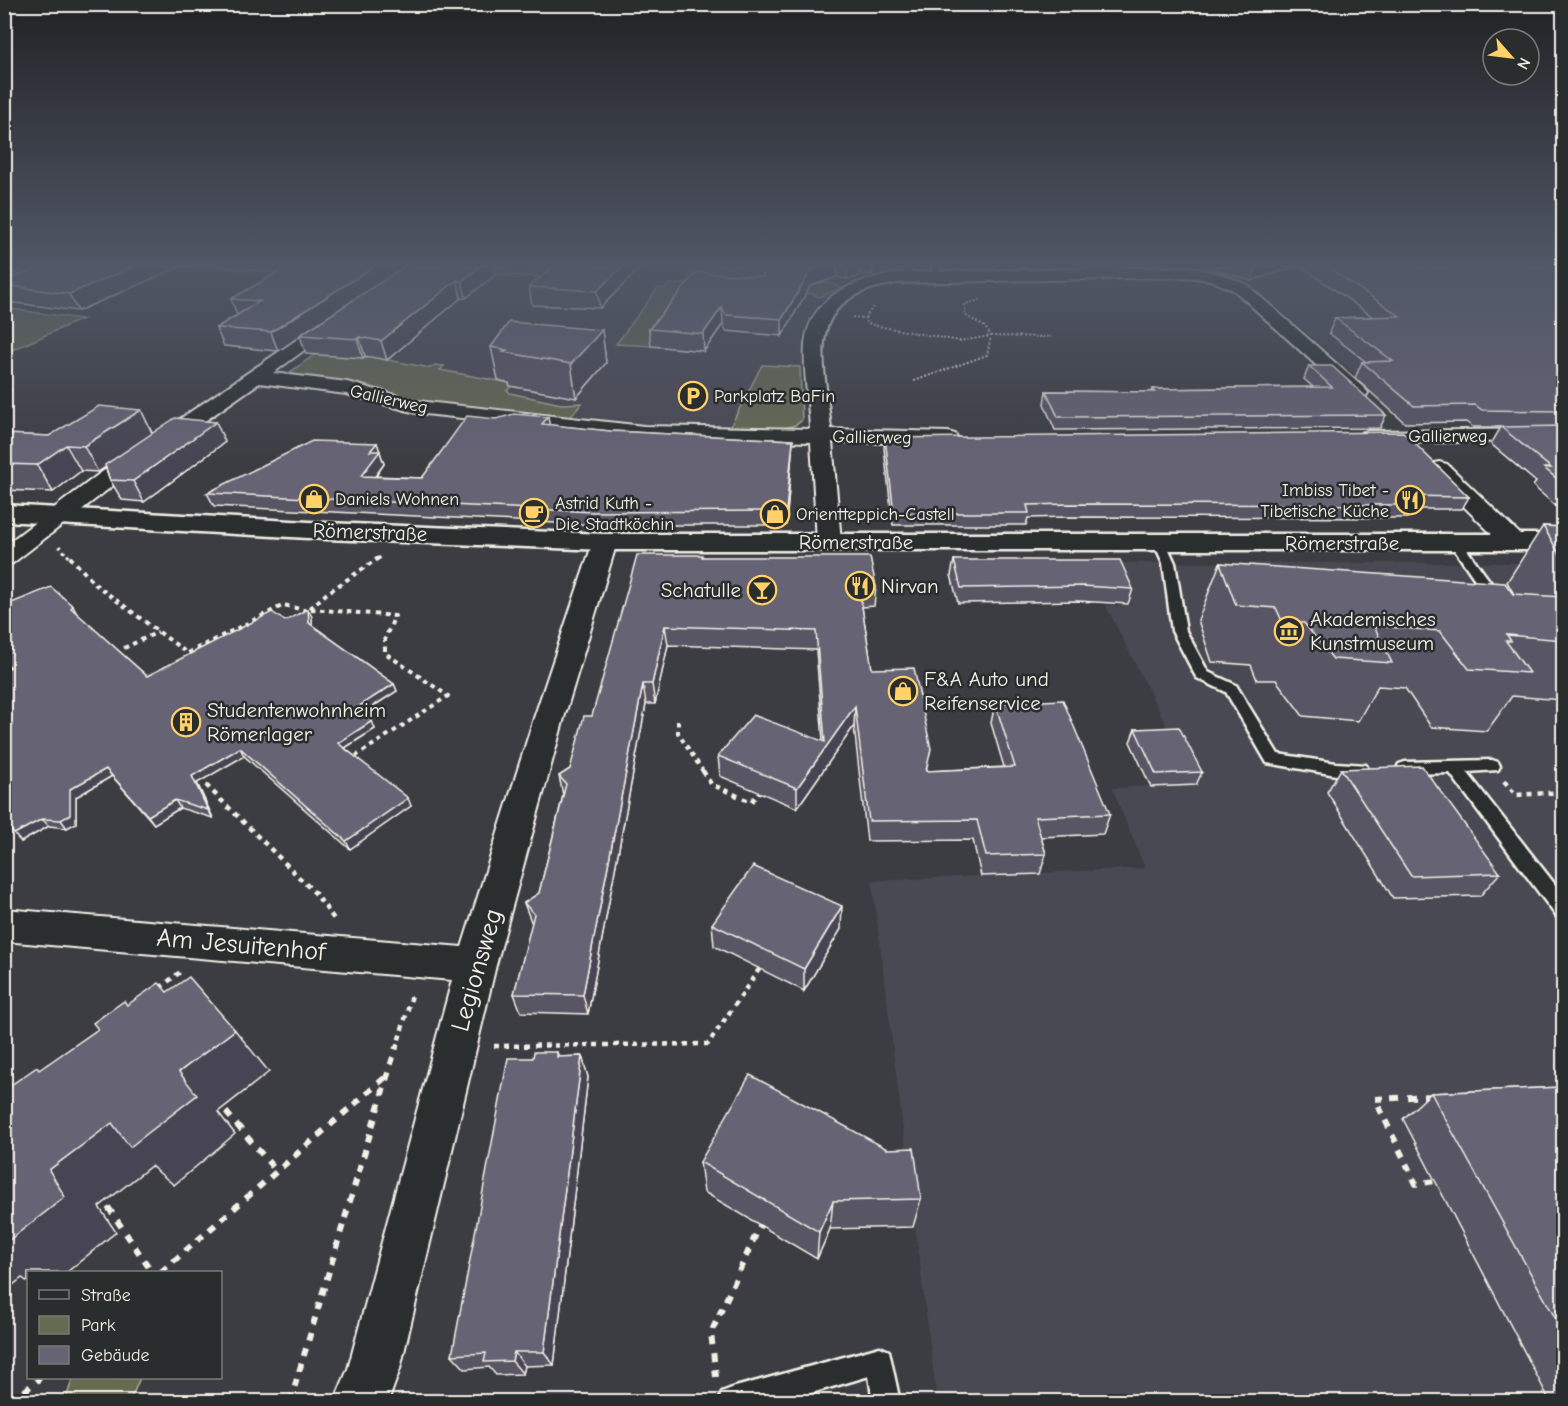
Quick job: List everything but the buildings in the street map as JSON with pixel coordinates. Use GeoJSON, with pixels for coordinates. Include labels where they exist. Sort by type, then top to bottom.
{"type":"FeatureCollection","features":[{"type":"Feature","properties":{"kind":"street"},"geometry":{"type":"LineString","coordinates":[[4,558],[106,479],[322,332]]}},
{"type":"Feature","properties":{"kind":"street"},"geometry":{"type":"LineString","coordinates":[[817,332],[814,346],[829,542]]}},
{"type":"Feature","properties":{"kind":"street"},"geometry":{"type":"LineString","coordinates":[[1289,332],[1374,408]]}},
{"type":"Feature","properties":{"kind":"street","name":"Gallierweg"},"geometry":{"type":"LineString","coordinates":[[257,377],[347,388],[416,407],[644,432],[962,438]]}},
{"type":"Feature","properties":{"kind":"street"},"geometry":{"type":"LineString","coordinates":[[1390,422],[1514,542]]}},
{"type":"Feature","properties":{"kind":"street","name":"Gallierweg"},"geometry":{"type":"LineString","coordinates":[[1347,437],[1563,435]]}},
{"type":"Feature","properties":{"kind":"street","name":"Römerstraße"},"geometry":{"type":"LineString","coordinates":[[4,513],[605,542],[1563,542]]}},
{"type":"Feature","properties":{"kind":"street","name":"Legionsweg"},"geometry":{"type":"LineString","coordinates":[[361,1401],[376,1357],[476,965],[549,718],[605,542]]}},
{"type":"Feature","properties":{"kind":"street","name":"Am Jesuitenhof"},"geometry":{"type":"LineString","coordinates":[[4,925],[476,965]]}},
{"type":"Feature","properties":{"kind":"lane"},"geometry":{"type":"LineString","coordinates":[[1160,543],[1169,563],[1179,631],[1202,675],[1231,689],[1273,759],[1336,769],[1492,766]]}},
{"type":"Feature","properties":{"kind":"lane"},"geometry":{"type":"LineString","coordinates":[[1456,543],[1499,604]]}},
{"type":"Feature","properties":{"kind":"lane"},"geometry":{"type":"LineString","coordinates":[[1454,767],[1563,911]]}},
{"type":"Feature","properties":{"kind":"lane"},"geometry":{"type":"LineString","coordinates":[[725,1396],[880,1360],[887,1401]]}},
{"type":"Feature","properties":{"kind":"path"},"geometry":{"type":"LineString","coordinates":[[908,332],[960,341],[991,336],[1051,337]]}},
{"type":"Feature","properties":{"kind":"path"},"geometry":{"type":"LineString","coordinates":[[914,381],[987,355],[991,336],[988,332]]}},
{"type":"Feature","properties":{"kind":"path"},"geometry":{"type":"LineString","coordinates":[[300,616],[326,594],[364,570],[412,534]]}},
{"type":"Feature","properties":{"kind":"path"},"geometry":{"type":"LineString","coordinates":[[27,540],[56,543],[96,585],[187,653],[284,605],[308,610],[395,616],[385,638],[385,653],[448,696],[356,756]]}},
{"type":"Feature","properties":{"kind":"path"},"geometry":{"type":"LineString","coordinates":[[124,648],[158,632]]}},
{"type":"Feature","properties":{"kind":"path"},"geometry":{"type":"LineString","coordinates":[[678,721],[678,733],[711,784],[751,802],[762,787]]}},
{"type":"Feature","properties":{"kind":"path"},"geometry":{"type":"LineString","coordinates":[[206,785],[315,893],[359,954]]}},
{"type":"Feature","properties":{"kind":"path"},"geometry":{"type":"LineString","coordinates":[[1516,795],[1562,794]]}},
{"type":"Feature","properties":{"kind":"path"},"geometry":{"type":"LineString","coordinates":[[150,994],[179,974],[198,941]]}},
{"type":"Feature","properties":{"kind":"path"},"geometry":{"type":"LineString","coordinates":[[290,1401],[422,960]]}},
{"type":"Feature","properties":{"kind":"path"},"geometry":{"type":"LineString","coordinates":[[454,1047],[708,1044],[764,962]]}},
{"type":"Feature","properties":{"kind":"path"},"geometry":{"type":"LineString","coordinates":[[162,1271],[390,1073]]}},
{"type":"Feature","properties":{"kind":"path"},"geometry":{"type":"LineString","coordinates":[[1434,1096],[1375,1099],[1416,1184],[1435,1181]]}},
{"type":"Feature","properties":{"kind":"path"},"geometry":{"type":"LineString","coordinates":[[226,1112],[277,1172]]}},
{"type":"Feature","properties":{"kind":"path"},"geometry":{"type":"LineString","coordinates":[[108,1207],[151,1271]]}},
{"type":"Feature","properties":{"kind":"path"},"geometry":{"type":"LineString","coordinates":[[725,1396],[711,1333],[766,1212]]}},
{"type":"Feature","properties":{"kind":"path"},"geometry":{"type":"LineString","coordinates":[[12,1401],[38,1379]]}},
{"type":"Feature","properties":{"kind":"shaded area"},"geometry":{"type":"Polygon","coordinates":[[[346,332],[803,332],[802,422],[789,428],[642,427],[418,404],[281,377],[346,332]]]}},
{"type":"Feature","properties":{"kind":"shaded area"},"geometry":{"type":"Polygon","coordinates":[[[1305,332],[1563,332],[1563,363],[1352,372],[1305,332]]]}},
{"type":"Feature","properties":{"kind":"shaded area"},"geometry":{"type":"Polygon","coordinates":[[[1113,563],[1563,563],[1563,1401],[937,1401],[872,881],[1145,868],[1112,788],[1196,784],[1106,606],[1131,605],[1113,563]]]}},
{"type":"Feature","properties":{"kind":"green space"},"geometry":{"type":"Polygon","coordinates":[[[5,332],[53,332],[5,353],[5,332]]]}},
{"type":"Feature","properties":{"kind":"green space"},"geometry":{"type":"Polygon","coordinates":[[[348,332],[356,332],[333,355],[366,358],[373,353],[393,355],[388,360],[430,368],[435,365],[444,366],[440,370],[515,384],[507,390],[510,393],[561,404],[582,403],[568,420],[421,402],[380,389],[294,376],[290,372],[348,332]]]}},
{"type":"Feature","properties":{"kind":"green space"},"geometry":{"type":"Polygon","coordinates":[[[625,332],[685,332],[653,346],[616,344],[625,332]]]}},
{"type":"Feature","properties":{"kind":"green space"},"geometry":{"type":"Polygon","coordinates":[[[762,365],[800,367],[802,420],[789,427],[779,428],[730,427],[762,365]]]}},
{"type":"Feature","properties":{"kind":"green space"},"geometry":{"type":"Polygon","coordinates":[[[73,1379],[140,1379],[130,1401],[65,1401],[73,1379]]]}},
{"type":"Feature","properties":{"kind":"place","name":"Parkplatz BaFin"},"geometry":{"type":"Point","coordinates":[693,396]}},
{"type":"Feature","properties":{"kind":"place","name":"Daniels Wohnen"},"geometry":{"type":"Point","coordinates":[314,499]}},
{"type":"Feature","properties":{"kind":"place","name":"Imbiss Tibet - Tibetische Küche"},"geometry":{"type":"Point","coordinates":[1410,500]}},
{"type":"Feature","properties":{"kind":"place","name":"Astrid Kuth - Die Stadtköchin"},"geometry":{"type":"Point","coordinates":[534,513]}},
{"type":"Feature","properties":{"kind":"place","name":"Orientteppich-Castell"},"geometry":{"type":"Point","coordinates":[775,514]}},
{"type":"Feature","properties":{"kind":"place","name":"Nirvan"},"geometry":{"type":"Point","coordinates":[860,586]}},
{"type":"Feature","properties":{"kind":"place","name":"Schatulle"},"geometry":{"type":"Point","coordinates":[762,590]}},
{"type":"Feature","properties":{"kind":"place","name":"Akademisches Kunstmuseum"},"geometry":{"type":"Point","coordinates":[1289,631]}},
{"type":"Feature","properties":{"kind":"place","name":"F&A Auto und Reifenservice"},"geometry":{"type":"Point","coordinates":[903,691]}},
{"type":"Feature","properties":{"kind":"place","name":"Studentenwohnheim Römerlager"},"geometry":{"type":"Point","coordinates":[186,722]}}]}
